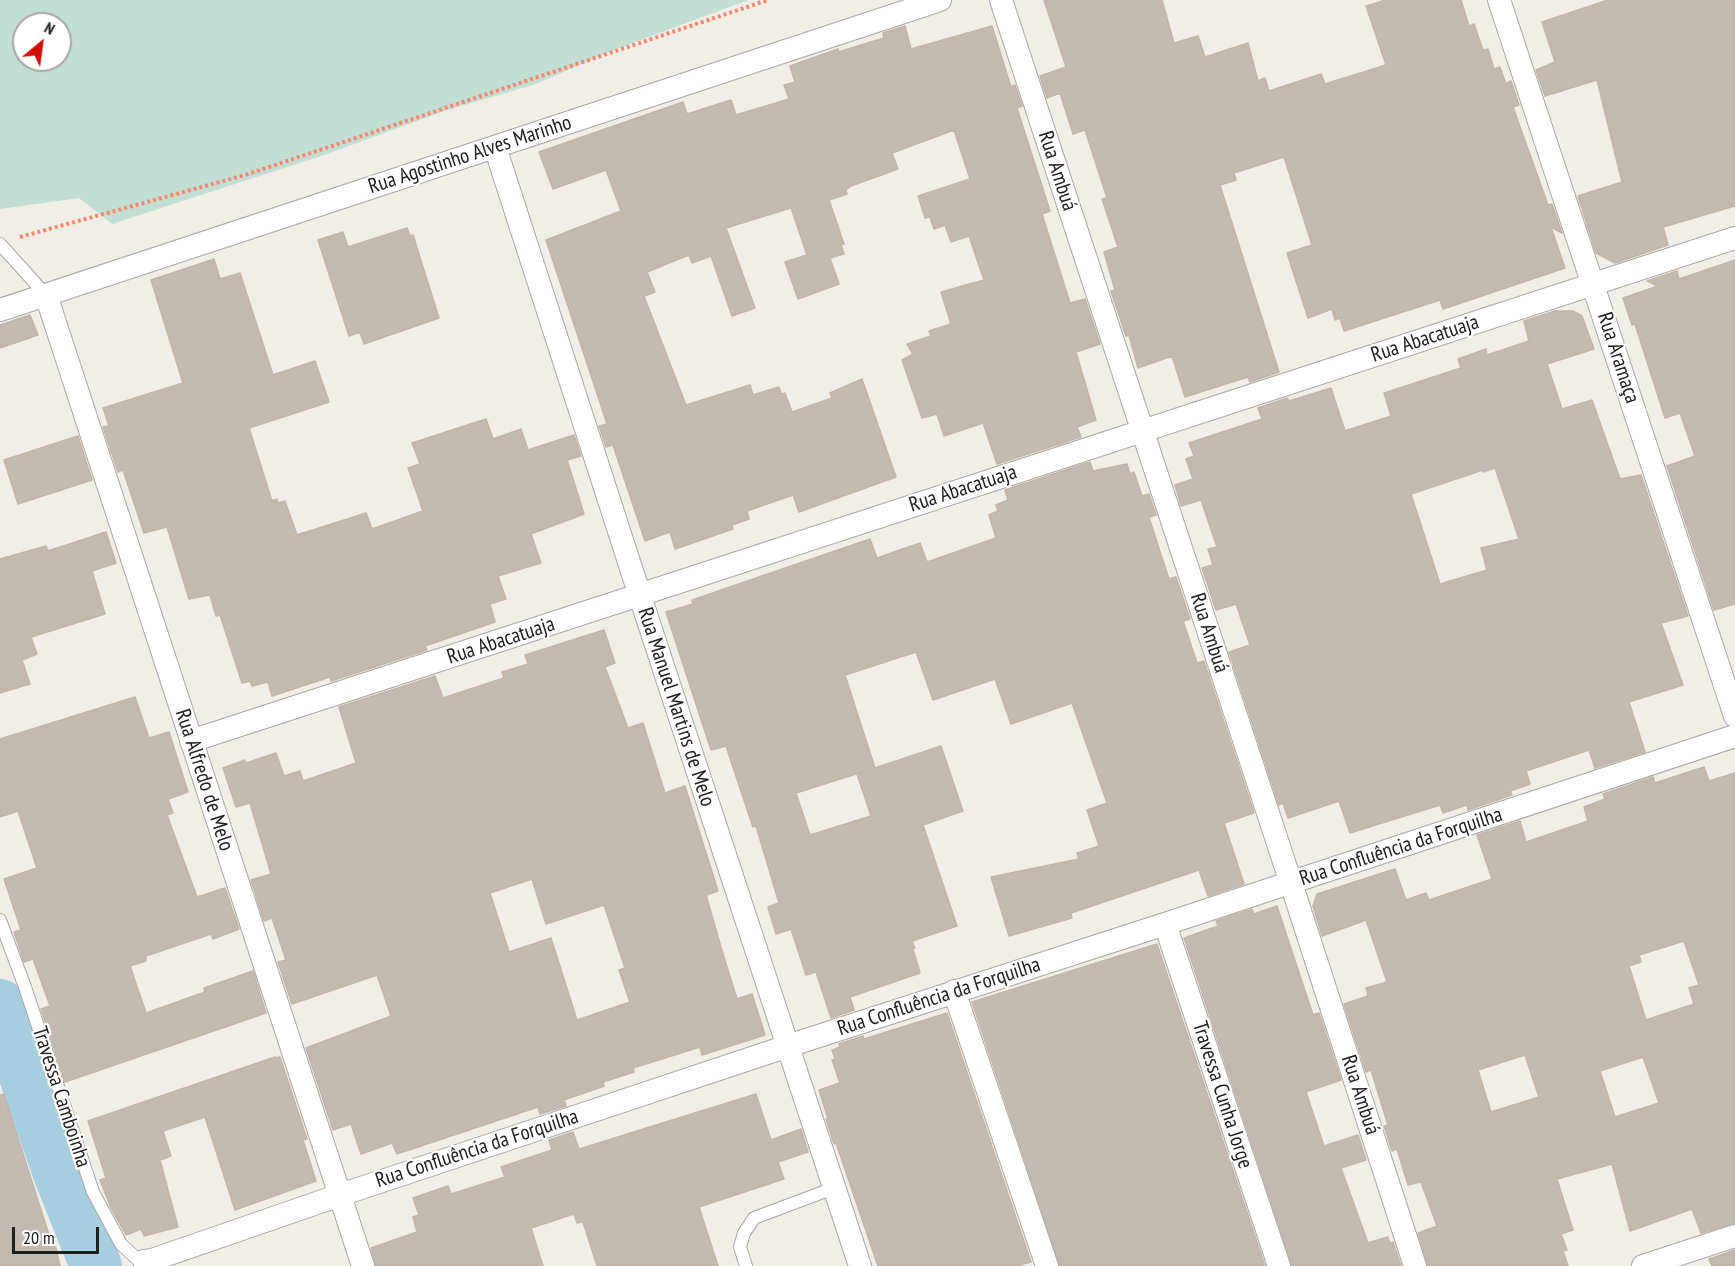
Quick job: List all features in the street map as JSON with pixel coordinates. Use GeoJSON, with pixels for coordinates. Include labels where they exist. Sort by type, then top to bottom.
{"type":"FeatureCollection","features":[{"type":"Feature","properties":{"kind":"street","name":"Rua Agostinho Alves Marinho"},"geometry":{"type":"LineString","coordinates":[[0,310],[940,0]]}},
{"type":"Feature","properties":{"kind":"street","name":"Rua Ambuá"},"geometry":{"type":"LineString","coordinates":[[1001,0],[1292,883],[1414,1266]]}},
{"type":"Feature","properties":{"kind":"street","name":"Rua Aramaça"},"geometry":{"type":"LineString","coordinates":[[1499,0],[1735,716]]}},
{"type":"Feature","properties":{"kind":"street","name":"Rua Manuel Martins de Melo"},"geometry":{"type":"LineString","coordinates":[[495,147],[860,1266]]}},
{"type":"Feature","properties":{"kind":"street","name":"Rua Abacatuaja"},"geometry":{"type":"LineString","coordinates":[[191,741],[1735,238]]}},
{"type":"Feature","properties":{"kind":"street","name":"Rua Alfredo de Melo"},"geometry":{"type":"LineString","coordinates":[[46,295],[363,1266]]}},
{"type":"Feature","properties":{"kind":"street","name":"Rua Confluência da Forquilha"},"geometry":{"type":"LineString","coordinates":[[144,1261],[954,991],[1292,883],[1735,736]]}},
{"type":"Feature","properties":{"kind":"street","name":"Travessa Cunha Jorge"},"geometry":{"type":"LineString","coordinates":[[1165,924],[1279,1266]]}},
{"type":"Feature","properties":{"kind":"street"},"geometry":{"type":"LineString","coordinates":[[954,991],[1047,1266]]}},
{"type":"Feature","properties":{"kind":"street"},"geometry":{"type":"LineString","coordinates":[[1643,1266],[1735,1236]]}},
{"type":"Feature","properties":{"kind":"lane"},"geometry":{"type":"LineString","coordinates":[[6,242],[46,295]]}},
{"type":"Feature","properties":{"kind":"lane","name":"Travessa Camboinha"},"geometry":{"type":"LineString","coordinates":[[0,920],[29,998],[93,1192],[121,1244],[136,1258],[144,1261]]}},
{"type":"Feature","properties":{"kind":"lane"},"geometry":{"type":"LineString","coordinates":[[746,1266],[740,1247],[744,1233],[754,1218],[834,1188]]}},
{"type":"Feature","properties":{"kind":"path"},"geometry":{"type":"LineString","coordinates":[[6,242],[245,175],[768,0]]}},
{"type":"Feature","properties":{"kind":"shaded area"},"geometry":{"type":"Polygon","coordinates":[[[0,0],[748,0],[611,51],[536,84],[447,110],[327,154],[112,224],[79,198],[0,209],[0,0]]]}},
{"type":"Feature","properties":{"kind":"building"},"geometry":{"type":"Polygon","coordinates":[[[1044,0],[1162,0],[1174,43],[1198,36],[1205,57],[1248,43],[1258,81],[1265,78],[1269,91],[1321,74],[1325,84],[1386,65],[1366,6],[1386,0],[1461,0],[1469,26],[1474,24],[1483,50],[1488,49],[1494,69],[1500,67],[1506,84],[1511,81],[1519,105],[1513,107],[1548,205],[1552,204],[1562,233],[1551,227],[1565,268],[1443,309],[1440,300],[1344,331],[1340,318],[1335,320],[1332,309],[1308,318],[1287,253],[1312,245],[1284,157],[1234,173],[1236,180],[1220,185],[1279,372],[1250,382],[1248,377],[1185,397],[1172,356],[1138,368],[1129,335],[1126,336],[1111,291],[1115,290],[1104,252],[1118,247],[1102,199],[1107,198],[1085,130],[1073,134],[1060,93],[1047,98],[1040,76],[1066,67],[1044,0]]]}},
{"type":"Feature","properties":{"kind":"building"},"geometry":{"type":"Polygon","coordinates":[[[1608,0],[1735,0],[1735,206],[1663,227],[1668,245],[1615,263],[1596,253],[1578,196],[1622,182],[1597,80],[1545,96],[1536,70],[1555,62],[1542,22],[1608,0]]]}},
{"type":"Feature","properties":{"kind":"building"},"geometry":{"type":"Polygon","coordinates":[[[905,26],[911,49],[992,26],[1011,87],[1015,85],[1022,106],[1017,108],[1050,211],[1042,214],[1070,303],[1085,299],[1100,344],[1076,352],[1096,420],[1077,427],[1081,437],[997,464],[983,423],[944,436],[937,414],[922,418],[902,360],[913,354],[907,344],[931,336],[929,331],[951,324],[941,292],[984,280],[969,236],[951,242],[945,225],[934,229],[930,217],[925,218],[918,196],[970,179],[954,130],[892,153],[898,169],[851,186],[846,190],[847,194],[829,200],[844,244],[841,244],[844,254],[830,258],[839,284],[798,299],[785,262],[807,255],[791,208],[726,228],[755,308],[732,316],[711,256],[692,263],[689,255],[647,272],[655,292],[644,296],[686,405],[750,385],[753,395],[779,387],[781,394],[785,393],[792,412],[832,398],[830,393],[862,379],[896,477],[799,512],[793,495],[747,511],[749,519],[732,525],[733,529],[675,549],[670,532],[645,541],[613,445],[606,447],[599,426],[607,424],[546,240],[621,211],[606,170],[553,189],[539,152],[683,102],[687,114],[731,100],[736,115],[789,99],[784,85],[795,82],[790,66],[838,49],[838,52],[884,38],[883,33],[905,26]]]}},
{"type":"Feature","properties":{"kind":"building"},"geometry":{"type":"Polygon","coordinates":[[[407,228],[410,236],[413,235],[439,318],[364,344],[360,332],[349,336],[318,240],[343,232],[348,247],[407,228]]]}},
{"type":"Feature","properties":{"kind":"building"},"geometry":{"type":"Polygon","coordinates":[[[214,259],[220,279],[240,273],[273,375],[315,361],[329,402],[249,428],[272,501],[277,499],[278,503],[285,501],[297,535],[366,513],[372,529],[423,511],[408,468],[420,464],[412,443],[486,419],[493,439],[521,429],[528,450],[574,435],[581,456],[567,460],[584,514],[531,534],[541,563],[498,576],[506,599],[490,604],[495,622],[425,646],[427,650],[331,681],[330,677],[272,696],[268,682],[252,686],[250,681],[242,683],[220,615],[216,616],[210,595],[189,599],[167,527],[144,533],[123,470],[118,472],[103,427],[109,426],[103,408],[183,383],[151,280],[214,259]]]}},
{"type":"Feature","properties":{"kind":"building"},"geometry":{"type":"Polygon","coordinates":[[[1735,260],[1735,604],[1714,610],[1667,466],[1695,456],[1680,413],[1665,418],[1635,324],[1632,325],[1623,298],[1658,286],[1647,281],[1677,271],[1679,279],[1735,260]]]}},
{"type":"Feature","properties":{"kind":"building"},"geometry":{"type":"Polygon","coordinates":[[[1555,311],[1573,311],[1582,316],[1594,349],[1547,364],[1562,409],[1592,400],[1620,479],[1641,475],[1688,616],[1661,623],[1683,685],[1629,702],[1645,752],[1595,768],[1589,750],[1526,771],[1530,784],[1510,791],[1512,795],[1468,810],[1467,805],[1443,813],[1440,805],[1350,833],[1339,801],[1288,818],[1283,803],[1279,805],[1229,652],[1250,645],[1236,604],[1216,610],[1202,568],[1213,565],[1208,549],[1217,547],[1201,500],[1181,506],[1175,485],[1193,479],[1186,459],[1194,456],[1189,443],[1262,419],[1258,408],[1287,398],[1289,401],[1331,388],[1345,431],[1391,416],[1384,393],[1461,368],[1458,359],[1486,349],[1487,355],[1529,341],[1524,321],[1555,311]],[[1495,468],[1411,494],[1440,584],[1487,570],[1481,548],[1519,539],[1495,468]]]}},
{"type":"Feature","properties":{"kind":"building"},"geometry":{"type":"Polygon","coordinates":[[[30,315],[38,335],[0,348],[0,325],[30,315]]]}},
{"type":"Feature","properties":{"kind":"building"},"geometry":{"type":"Polygon","coordinates":[[[78,436],[92,480],[18,504],[4,460],[78,436]]]}},
{"type":"Feature","properties":{"kind":"building"},"geometry":{"type":"Polygon","coordinates":[[[1090,462],[1093,471],[1127,464],[1130,474],[1134,472],[1142,496],[1149,494],[1156,515],[1149,517],[1161,555],[1169,579],[1176,577],[1190,619],[1183,621],[1197,663],[1204,661],[1254,813],[1224,823],[1244,884],[1208,896],[1199,870],[1071,913],[1072,918],[1009,936],[991,877],[1079,859],[1077,853],[1099,846],[1087,810],[1107,803],[1072,703],[1011,724],[995,679],[933,700],[916,652],[845,675],[875,768],[941,746],[963,811],[923,825],[957,926],[912,941],[920,973],[850,997],[854,1010],[831,1018],[816,972],[806,975],[791,929],[776,934],[768,907],[779,903],[756,826],[753,827],[726,746],[711,750],[666,612],[693,604],[692,600],[870,539],[877,558],[920,543],[927,562],[996,538],[989,515],[998,511],[996,505],[1008,500],[1005,490],[1090,462]],[[875,768],[796,793],[810,835],[871,816],[857,774],[875,768]]]}},
{"type":"Feature","properties":{"kind":"building"},"geometry":{"type":"Polygon","coordinates":[[[106,532],[116,563],[92,571],[105,614],[31,637],[37,654],[22,660],[30,684],[0,693],[0,559],[46,546],[48,551],[106,532]]]}},
{"type":"Feature","properties":{"kind":"building"},"geometry":{"type":"Polygon","coordinates":[[[604,630],[615,663],[605,667],[628,728],[643,723],[665,793],[685,786],[718,891],[706,895],[737,999],[752,994],[765,1035],[702,1055],[700,1047],[633,1068],[634,1072],[603,1082],[604,1086],[564,1100],[566,1106],[540,1114],[538,1107],[397,1154],[392,1143],[361,1154],[351,1124],[333,1130],[306,1048],[391,1016],[377,975],[292,1004],[278,962],[286,960],[272,918],[264,921],[251,880],[271,874],[250,803],[236,807],[223,768],[276,753],[284,776],[300,771],[303,781],[356,763],[339,707],[435,676],[443,698],[504,678],[502,672],[528,664],[525,655],[604,630]],[[532,879],[490,893],[509,952],[551,938],[577,1020],[630,1002],[619,970],[625,968],[604,905],[546,924],[532,879]]]}},
{"type":"Feature","properties":{"kind":"building"},"geometry":{"type":"Polygon","coordinates":[[[135,697],[149,738],[169,732],[188,792],[168,799],[173,813],[167,815],[197,897],[225,888],[239,929],[213,939],[211,934],[146,956],[146,961],[130,966],[146,1013],[205,992],[204,988],[253,971],[266,1013],[65,1082],[41,1009],[50,1006],[33,959],[24,962],[14,932],[21,930],[4,879],[37,868],[18,811],[0,817],[0,739],[135,697]]]}},
{"type":"Feature","properties":{"kind":"building"},"geometry":{"type":"Polygon","coordinates":[[[1704,767],[1709,781],[1735,773],[1735,1223],[1701,1233],[1692,1209],[1630,1231],[1612,1164],[1557,1179],[1573,1230],[1561,1234],[1567,1250],[1563,1251],[1568,1266],[1428,1266],[1418,1233],[1437,1226],[1421,1182],[1408,1185],[1397,1149],[1392,1151],[1384,1126],[1388,1125],[1371,1070],[1366,1072],[1344,1004],[1368,996],[1366,988],[1387,982],[1366,920],[1322,936],[1313,906],[1317,894],[1395,869],[1406,900],[1426,893],[1429,900],[1492,879],[1477,835],[1520,821],[1526,842],[1588,821],[1584,807],[1605,799],[1603,794],[1653,777],[1655,783],[1704,767]],[[1684,941],[1639,955],[1641,962],[1629,966],[1646,1020],[1694,1004],[1689,988],[1699,985],[1684,941]],[[1525,1055],[1478,1070],[1491,1112],[1539,1097],[1525,1055]],[[1643,1057],[1600,1071],[1615,1117],[1659,1103],[1643,1057]]]}},
{"type":"Feature","properties":{"kind":"building"},"geometry":{"type":"Polygon","coordinates":[[[1277,906],[1313,1015],[1319,1013],[1341,1080],[1306,1092],[1324,1146],[1358,1135],[1366,1160],[1341,1168],[1368,1243],[1388,1237],[1390,1243],[1393,1242],[1401,1266],[1292,1266],[1184,938],[1218,926],[1216,921],[1252,909],[1254,914],[1277,906]]]}},
{"type":"Feature","properties":{"kind":"building"},"geometry":{"type":"Polygon","coordinates":[[[1157,944],[1265,1266],[1060,1266],[972,1002],[1157,944]]]}},
{"type":"Feature","properties":{"kind":"building"},"geometry":{"type":"Polygon","coordinates":[[[947,1013],[1031,1262],[1017,1266],[878,1266],[836,1143],[834,1144],[819,1090],[840,1083],[832,1060],[835,1059],[832,1050],[840,1047],[839,1044],[863,1036],[864,1039],[947,1013]]]}},
{"type":"Feature","properties":{"kind":"building"},"geometry":{"type":"Polygon","coordinates":[[[280,1057],[307,1139],[303,1140],[316,1181],[235,1210],[205,1117],[163,1131],[171,1156],[160,1160],[178,1227],[144,1236],[141,1229],[126,1235],[111,1208],[100,1180],[106,1178],[88,1121],[280,1057]]]}},
{"type":"Feature","properties":{"kind":"building"},"geometry":{"type":"Polygon","coordinates":[[[4,1094],[51,1241],[54,1240],[60,1266],[0,1266],[0,1095],[4,1094]]]}},
{"type":"Feature","properties":{"kind":"building"},"geometry":{"type":"Polygon","coordinates":[[[756,1094],[771,1140],[801,1129],[808,1152],[778,1162],[784,1179],[699,1207],[718,1266],[597,1266],[583,1222],[577,1223],[574,1214],[531,1228],[543,1266],[376,1266],[371,1248],[417,1232],[413,1217],[419,1215],[413,1198],[448,1186],[451,1194],[505,1177],[501,1167],[552,1150],[549,1140],[573,1132],[579,1149],[756,1094]]]}},
{"type":"Feature","properties":{"kind":"building"},"geometry":{"type":"Polygon","coordinates":[[[1735,1250],[1735,1266],[1712,1266],[1709,1259],[1735,1250]]]}},
{"type":"Feature","properties":{"kind":"waterway"},"geometry":{"type":"LineString","coordinates":[[0,1005],[60,1176],[96,1266]]}}]}
